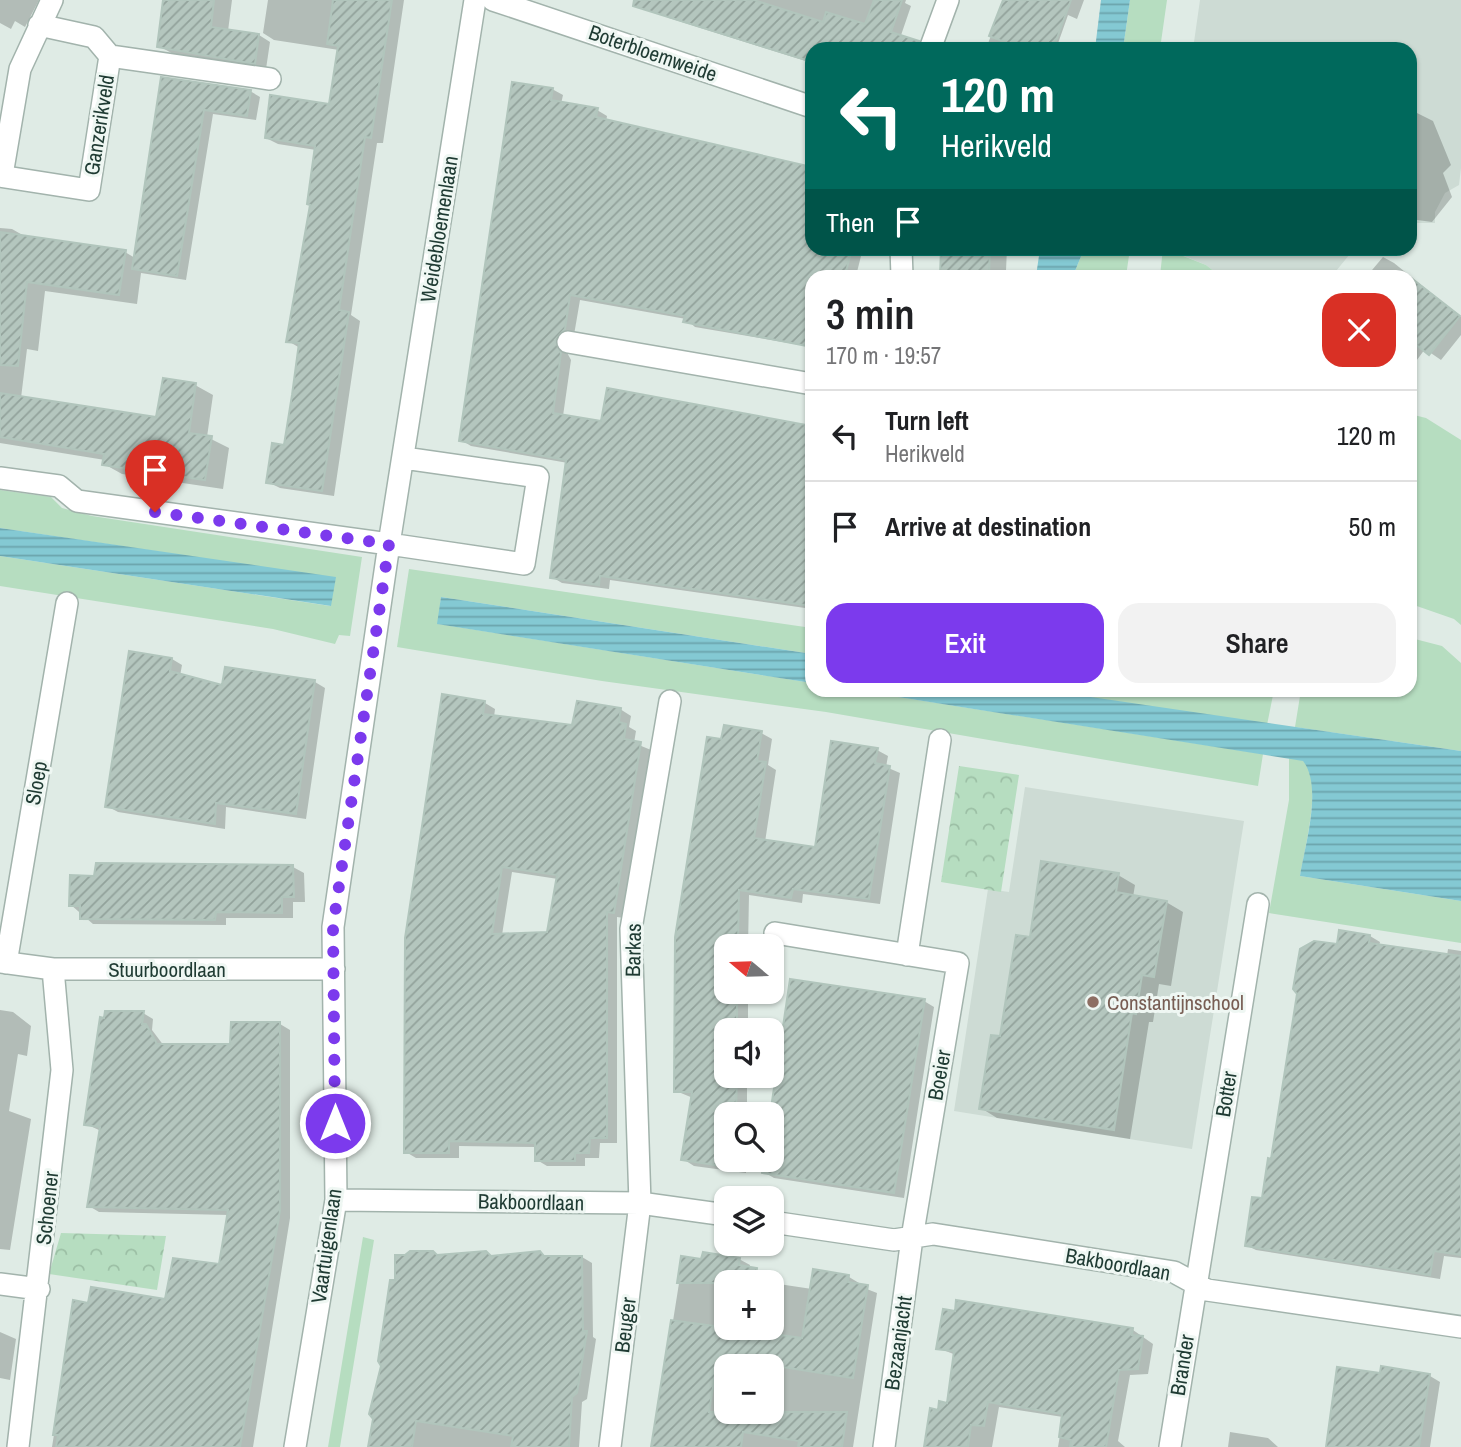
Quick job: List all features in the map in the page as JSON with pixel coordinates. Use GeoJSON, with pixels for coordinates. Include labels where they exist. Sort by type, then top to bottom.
{"type":"FeatureCollection","features":[{"type":"Feature","properties":{"kind":"street","name":"Ganzerikveld"},"geometry":{"type":"LineString","coordinates":[[52,0],[38,25],[20,69],[1,176],[89,190],[110,56]]}},
{"type":"Feature","properties":{"kind":"street","name":"Weidebloemenlaan"},"geometry":{"type":"LineString","coordinates":[[389,544],[475,0]]}},
{"type":"Feature","properties":{"kind":"street","name":"Boterbloemweide"},"geometry":{"type":"LineString","coordinates":[[494,0],[805,105]]}},
{"type":"Feature","properties":{"kind":"street"},"geometry":{"type":"LineString","coordinates":[[933,42],[948,0]]}},
{"type":"Feature","properties":{"kind":"street","name":"Ganzerikveld"},"geometry":{"type":"LineString","coordinates":[[38,25],[94,37],[110,56],[270,79]]}},
{"type":"Feature","properties":{"kind":"street"},"geometry":{"type":"LineString","coordinates":[[568,342],[805,383]]}},
{"type":"Feature","properties":{"kind":"street"},"geometry":{"type":"LineString","coordinates":[[0,478],[59,486],[77,501],[524,564],[538,477],[404,458]]}},
{"type":"Feature","properties":{"kind":"street","name":"Vaartuigenlaan"},"geometry":{"type":"LineString","coordinates":[[295,1447],[336,1200],[333,927],[389,544]]}},
{"type":"Feature","properties":{"kind":"street","name":"Sloep"},"geometry":{"type":"LineString","coordinates":[[3,962],[67,603]]}},
{"type":"Feature","properties":{"kind":"street","name":"Barkas"},"geometry":{"type":"LineString","coordinates":[[640,1203],[631,929],[670,701]]}},
{"type":"Feature","properties":{"kind":"street"},"geometry":{"type":"LineString","coordinates":[[907,955],[940,740]]}},
{"type":"Feature","properties":{"kind":"street","name":"Botter"},"geometry":{"type":"LineString","coordinates":[[1195,1284],[1258,904]]}},
{"type":"Feature","properties":{"kind":"street","name":"Boeier"},"geometry":{"type":"LineString","coordinates":[[775,933],[958,963],[912,1238]]}},
{"type":"Feature","properties":{"kind":"street","name":"Stuurboordlaan"},"geometry":{"type":"LineString","coordinates":[[3,962],[53,969],[334,969]]}},
{"type":"Feature","properties":{"kind":"street","name":"Schoener"},"geometry":{"type":"LineString","coordinates":[[18,1447],[39,1289],[62,1070],[53,969]]}},
{"type":"Feature","properties":{"kind":"street","name":"Bakboordlaan"},"geometry":{"type":"LineString","coordinates":[[336,1200],[640,1203],[714,1213]]}},
{"type":"Feature","properties":{"kind":"street","name":"Beuger"},"geometry":{"type":"LineString","coordinates":[[610,1447],[640,1203]]}},
{"type":"Feature","properties":{"kind":"street","name":"Bakboordlaan"},"geometry":{"type":"LineString","coordinates":[[784,1224],[894,1240],[933,1234],[1174,1272],[1207,1290],[1461,1327]]}},
{"type":"Feature","properties":{"kind":"street","name":"Bezaanjacht"},"geometry":{"type":"LineString","coordinates":[[884,1447],[912,1238]]}},
{"type":"Feature","properties":{"kind":"street"},"geometry":{"type":"LineString","coordinates":[[0,1284],[39,1289]]}},
{"type":"Feature","properties":{"kind":"street","name":"Brander"},"geometry":{"type":"LineString","coordinates":[[1170,1447],[1195,1284]]}},
{"type":"Feature","properties":{"kind":"shaded area"},"geometry":{"type":"Polygon","coordinates":[[[1200,0],[1461,0],[1461,168],[1459,185],[1445,193],[1435,212],[1435,223],[1417,223],[1417,42],[1194,42],[1200,0]]]}},
{"type":"Feature","properties":{"kind":"shaded area"},"geometry":{"type":"Polygon","coordinates":[[[1184,256],[1348,256],[1337,270],[1212,270],[1184,256]]]}},
{"type":"Feature","properties":{"kind":"shaded area","name":"Constantijnschool"},"geometry":{"type":"Polygon","coordinates":[[[1025,787],[1244,821],[1192,1149],[954,1111],[988,889],[1009,892],[1025,787]]]}},
{"type":"Feature","properties":{"kind":"green space"},"geometry":{"type":"Polygon","coordinates":[[[1130,0],[1167,0],[1161,42],[1124,42],[1130,0]]]}},
{"type":"Feature","properties":{"kind":"green space"},"geometry":{"type":"Polygon","coordinates":[[[1081,256],[1129,256],[1127,270],[1075,270],[1081,256]]]}},
{"type":"Feature","properties":{"kind":"green space"},"geometry":{"type":"Polygon","coordinates":[[[1162,256],[1183,256],[1212,270],[1161,270],[1162,256]]]}},
{"type":"Feature","properties":{"kind":"green space"},"geometry":{"type":"Polygon","coordinates":[[[1417,416],[1426,418],[1461,440],[1461,625],[1454,619],[1417,606],[1417,416]]]}},
{"type":"Feature","properties":{"kind":"green space"},"geometry":{"type":"Polygon","coordinates":[[[0,490],[51,497],[62,508],[92,516],[362,557],[350,636],[339,635],[335,644],[273,629],[0,586],[0,556],[330,606],[335,578],[0,528],[0,490]]]}},
{"type":"Feature","properties":{"kind":"green space"},"geometry":{"type":"Polygon","coordinates":[[[409,569],[805,627],[805,653],[441,597],[438,624],[805,682],[805,697],[899,697],[1263,754],[1258,786],[826,712],[602,681],[397,647],[409,569]]]}},
{"type":"Feature","properties":{"kind":"green space"},"geometry":{"type":"Polygon","coordinates":[[[1417,640],[1442,646],[1461,663],[1461,751],[1295,727],[1300,697],[1417,697],[1417,640]]]}},
{"type":"Feature","properties":{"kind":"green space"},"geometry":{"type":"Polygon","coordinates":[[[1088,697],[1273,697],[1267,725],[1088,697]]]}},
{"type":"Feature","properties":{"kind":"green space"},"geometry":{"type":"Polygon","coordinates":[[[1289,757],[1305,762],[1310,770],[1312,783],[1311,816],[1300,876],[1461,901],[1461,943],[1269,913],[1289,800],[1289,757]]]}},
{"type":"Feature","properties":{"kind":"green space"},"geometry":{"type":"Polygon","coordinates":[[[959,766],[1019,775],[1001,892],[941,882],[959,766]]]}},
{"type":"Feature","properties":{"kind":"green space"},"geometry":{"type":"Polygon","coordinates":[[[61,1233],[166,1236],[157,1290],[49,1274],[61,1233]]]}},
{"type":"Feature","properties":{"kind":"green space"},"geometry":{"type":"Polygon","coordinates":[[[363,1237],[374,1240],[340,1447],[328,1447],[363,1237]]]}},
{"type":"Feature","properties":{"kind":"water"},"geometry":{"type":"Polygon","coordinates":[[[1101,0],[1130,0],[1124,42],[1096,42],[1101,0]]]}},
{"type":"Feature","properties":{"kind":"water"},"geometry":{"type":"Polygon","coordinates":[[[1039,256],[1081,256],[1075,270],[1037,270],[1039,256]]]}},
{"type":"Feature","properties":{"kind":"water"},"geometry":{"type":"Polygon","coordinates":[[[0,528],[336,577],[331,606],[0,556],[0,528]]]}},
{"type":"Feature","properties":{"kind":"water"},"geometry":{"type":"Polygon","coordinates":[[[441,597],[805,653],[805,682],[437,624],[441,597]]]}},
{"type":"Feature","properties":{"kind":"water"},"geometry":{"type":"Polygon","coordinates":[[[898,697],[1091,697],[1461,751],[1461,901],[1300,876],[1312,800],[1309,772],[1303,761],[898,697]]]}},
{"type":"Feature","properties":{"kind":"building"},"geometry":{"type":"Polygon","coordinates":[[[163,0],[214,0],[211,27],[259,34],[255,64],[157,47],[163,0]]]}},
{"type":"Feature","properties":{"kind":"building"},"geometry":{"type":"Polygon","coordinates":[[[333,0],[392,0],[371,138],[365,137],[339,310],[349,312],[322,491],[266,483],[272,443],[284,445],[292,395],[299,343],[286,342],[310,205],[307,204],[315,146],[265,138],[270,95],[329,104],[338,46],[327,44],[333,0]]]}},
{"type":"Feature","properties":{"kind":"building"},"geometry":{"type":"Polygon","coordinates":[[[634,0],[754,0],[823,22],[826,12],[865,24],[874,0],[902,0],[891,32],[919,41],[805,42],[805,60],[633,6],[634,0]]]}},
{"type":"Feature","properties":{"kind":"building"},"geometry":{"type":"Polygon","coordinates":[[[1003,0],[1071,0],[1056,42],[1004,42],[989,36],[1003,0]]]}},
{"type":"Feature","properties":{"kind":"building"},"geometry":{"type":"Polygon","coordinates":[[[161,77],[251,90],[247,116],[204,110],[177,276],[132,269],[161,77]]]}},
{"type":"Feature","properties":{"kind":"building"},"geometry":{"type":"Polygon","coordinates":[[[512,82],[553,88],[551,100],[598,108],[596,117],[805,165],[805,256],[850,256],[846,270],[805,270],[805,346],[683,322],[685,316],[570,295],[565,329],[555,340],[561,353],[553,413],[601,421],[607,388],[805,425],[805,605],[600,576],[599,585],[550,578],[566,460],[459,441],[512,82]]]}},
{"type":"Feature","properties":{"kind":"building"},"geometry":{"type":"Polygon","coordinates":[[[0,232],[126,250],[119,295],[27,282],[18,366],[0,365],[0,232]]]}},
{"type":"Feature","properties":{"kind":"building"},"geometry":{"type":"Polygon","coordinates":[[[941,256],[990,256],[989,270],[940,270],[941,256]]]}},
{"type":"Feature","properties":{"kind":"building"},"geometry":{"type":"Polygon","coordinates":[[[1417,282],[1460,316],[1429,355],[1417,346],[1417,282]]]}},
{"type":"Feature","properties":{"kind":"building"},"geometry":{"type":"Polygon","coordinates":[[[163,378],[196,383],[189,433],[212,436],[205,480],[102,465],[104,454],[0,437],[0,393],[156,417],[163,378]]]}},
{"type":"Feature","properties":{"kind":"building"},"geometry":{"type":"Polygon","coordinates":[[[129,651],[172,658],[170,671],[222,685],[225,667],[315,680],[296,814],[216,803],[215,824],[105,807],[129,651]]]}},
{"type":"Feature","properties":{"kind":"building"},"geometry":{"type":"Polygon","coordinates":[[[442,694],[485,701],[483,714],[572,725],[577,701],[621,708],[619,722],[626,724],[624,739],[641,742],[614,913],[607,912],[607,1138],[590,1138],[589,1153],[575,1153],[575,1161],[535,1161],[535,1143],[449,1141],[449,1153],[404,1153],[405,938],[442,694]],[[502,867],[492,934],[547,932],[557,875],[502,867]]]}},
{"type":"Feature","properties":{"kind":"building"},"geometry":{"type":"Polygon","coordinates":[[[724,725],[762,731],[757,761],[766,762],[754,838],[815,847],[831,741],[878,748],[875,763],[890,766],[869,899],[793,889],[791,898],[739,890],[738,934],[714,934],[714,1004],[737,1004],[737,1018],[714,1018],[714,1088],[737,1088],[736,1102],[714,1102],[714,1165],[681,1160],[692,1092],[674,1092],[675,937],[707,737],[721,739],[724,725]]]}},
{"type":"Feature","properties":{"kind":"building"},"geometry":{"type":"Polygon","coordinates":[[[1041,861],[1119,873],[1116,892],[1167,901],[1154,977],[1142,975],[1136,1014],[1132,1013],[1114,1130],[979,1109],[991,1035],[1000,1036],[1016,935],[1030,937],[1041,861]]]}},
{"type":"Feature","properties":{"kind":"building"},"geometry":{"type":"Polygon","coordinates":[[[96,863],[293,865],[294,897],[282,897],[282,913],[216,912],[215,920],[80,919],[80,906],[69,906],[70,875],[94,876],[96,863]]]}},
{"type":"Feature","properties":{"kind":"building"},"geometry":{"type":"Polygon","coordinates":[[[1339,930],[1370,935],[1369,943],[1461,956],[1461,1255],[1434,1251],[1430,1275],[1245,1246],[1252,1197],[1262,1198],[1268,1158],[1271,1159],[1297,994],[1293,989],[1300,949],[1314,941],[1337,944],[1339,930]]]}},
{"type":"Feature","properties":{"kind":"building"},"geometry":{"type":"Polygon","coordinates":[[[790,979],[925,999],[894,1193],[762,1173],[784,1172],[784,1102],[772,1102],[774,1088],[784,1088],[784,1020],[790,979]]]}},
{"type":"Feature","properties":{"kind":"building"},"geometry":{"type":"Polygon","coordinates":[[[105,1011],[144,1011],[142,1024],[146,1024],[157,1044],[230,1044],[231,1022],[280,1022],[280,1211],[240,1447],[56,1447],[58,1435],[53,1435],[73,1300],[88,1303],[91,1287],[165,1299],[173,1258],[219,1264],[228,1210],[87,1207],[100,1127],[84,1125],[100,1017],[104,1018],[105,1011]]]}},
{"type":"Feature","properties":{"kind":"building"},"geometry":{"type":"Polygon","coordinates":[[[410,1251],[433,1251],[437,1255],[486,1251],[491,1256],[540,1251],[544,1256],[582,1256],[583,1331],[587,1331],[577,1393],[572,1397],[569,1447],[511,1447],[513,1436],[416,1421],[412,1447],[368,1447],[373,1419],[369,1414],[381,1366],[378,1361],[390,1280],[395,1280],[395,1255],[405,1255],[410,1251]]]}},
{"type":"Feature","properties":{"kind":"building"},"geometry":{"type":"Polygon","coordinates":[[[703,1252],[714,1256],[740,1258],[739,1265],[757,1270],[714,1270],[714,1283],[677,1283],[681,1256],[701,1259],[703,1252]]]}},
{"type":"Feature","properties":{"kind":"building"},"geometry":{"type":"Polygon","coordinates":[[[813,1269],[849,1275],[848,1282],[868,1285],[853,1378],[784,1367],[784,1354],[714,1354],[714,1381],[709,1412],[714,1412],[714,1424],[784,1424],[784,1412],[847,1412],[842,1447],[798,1447],[799,1441],[743,1432],[741,1447],[651,1447],[671,1320],[714,1326],[714,1340],[784,1340],[784,1336],[802,1338],[813,1269]]]}},
{"type":"Feature","properties":{"kind":"building"},"geometry":{"type":"Polygon","coordinates":[[[956,1300],[1133,1328],[1132,1335],[1143,1336],[1138,1369],[1119,1370],[1106,1447],[1070,1447],[1071,1440],[1059,1437],[1062,1414],[988,1402],[984,1426],[971,1425],[968,1447],[924,1447],[930,1408],[938,1410],[939,1401],[947,1403],[954,1351],[936,1349],[943,1309],[955,1311],[956,1300]]]}},
{"type":"Feature","properties":{"kind":"building"},"geometry":{"type":"Polygon","coordinates":[[[1381,1366],[1430,1374],[1419,1447],[1326,1447],[1337,1367],[1380,1373],[1381,1366]]]}},
{"type":"Feature","properties":{"kind":"place","name":"Constantijnschool"},"geometry":{"type":"Point","coordinates":[1093,1002]}},
{"type":"Feature","properties":{"kind":"route"},"geometry":{"type":"LineString","coordinates":[[155,512],[389,544],[333,927],[335,1123]]}}]}
